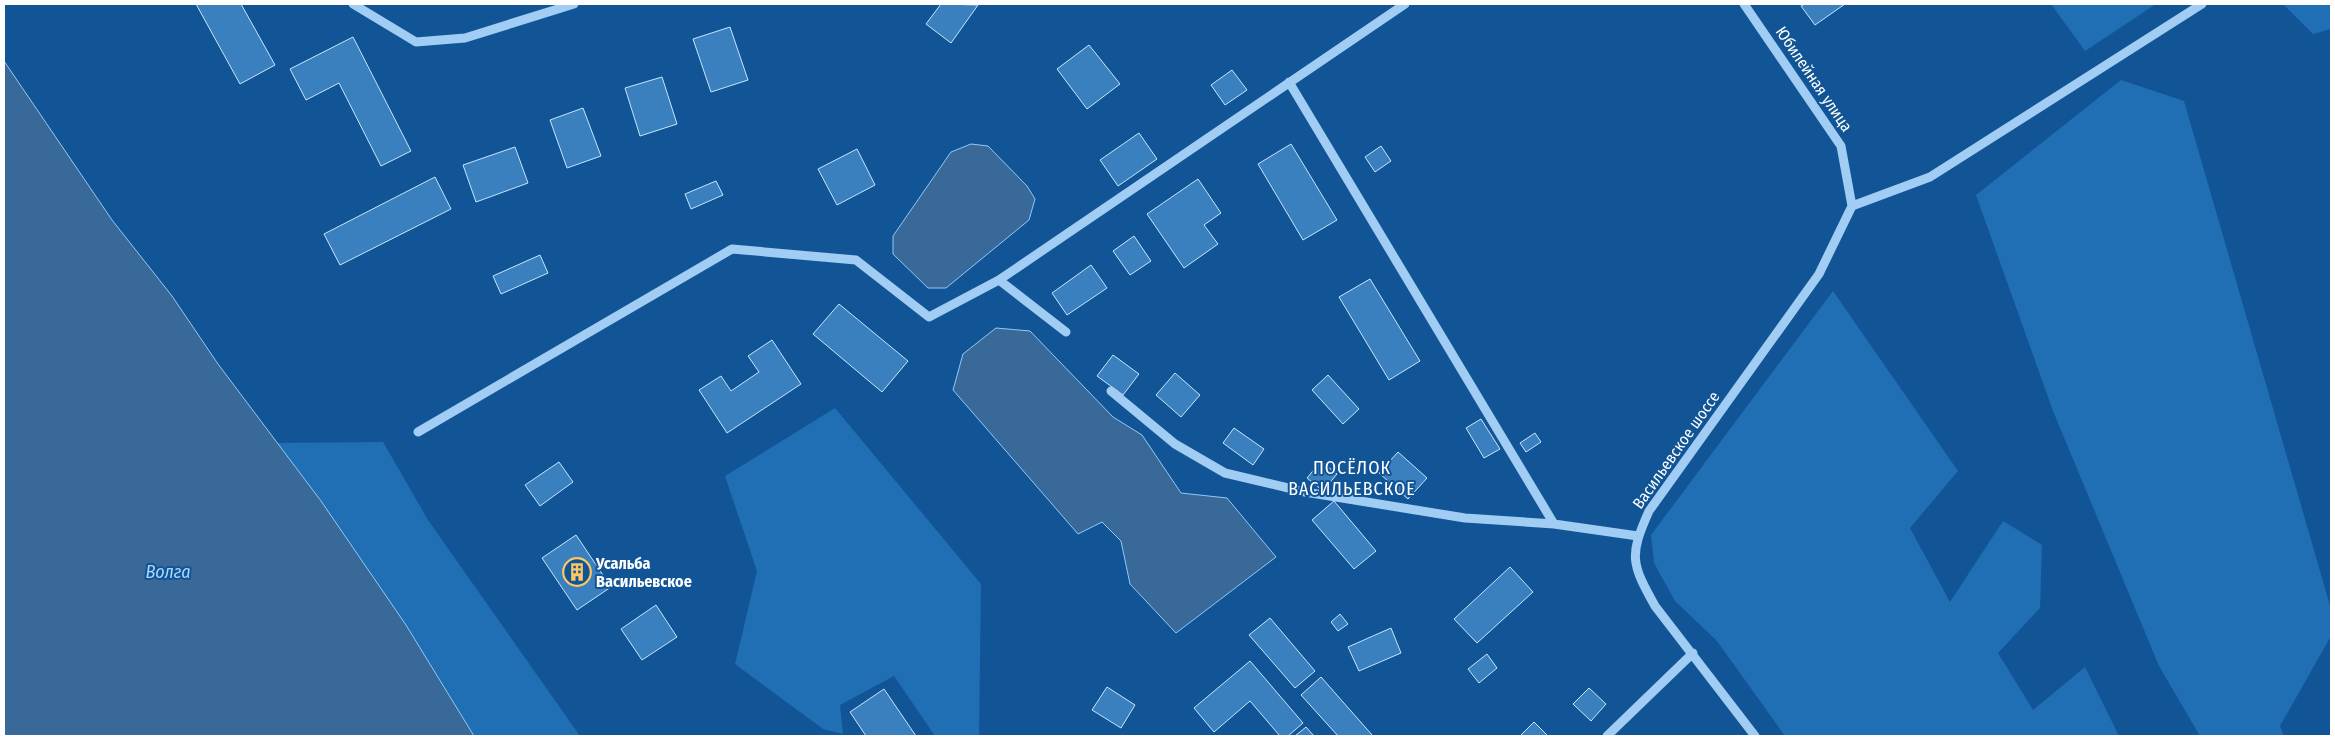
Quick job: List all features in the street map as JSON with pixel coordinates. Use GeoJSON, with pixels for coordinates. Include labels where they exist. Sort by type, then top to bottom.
{"type":"FeatureCollection","features":[{"type":"Feature","properties":{"kind":"street"},"geometry":{"type":"LineString","coordinates":[[353,4],[416,42],[465,38],[574,4]]}},
{"type":"Feature","properties":{"kind":"street"},"geometry":{"type":"LineString","coordinates":[[418,432],[732,249],[856,260],[929,317],[999,280],[1405,4]]}},
{"type":"Feature","properties":{"kind":"street","name":"Юбилейная улица"},"geometry":{"type":"LineString","coordinates":[[1744,4],[1841,146],[1852,206]]}},
{"type":"Feature","properties":{"kind":"street"},"geometry":{"type":"LineString","coordinates":[[1852,206],[1930,176],[2202,4]]}},
{"type":"Feature","properties":{"kind":"street"},"geometry":{"type":"LineString","coordinates":[[1289,82],[1554,524]]}},
{"type":"Feature","properties":{"kind":"street","name":"Васильевское шоссе"},"geometry":{"type":"LineString","coordinates":[[1755,736],[1655,606],[1642,584],[1634,559],[1638,536],[1649,511],[1819,274],[1852,206]]}},
{"type":"Feature","properties":{"kind":"street"},"geometry":{"type":"LineString","coordinates":[[999,280],[1066,332]]}},
{"type":"Feature","properties":{"kind":"street"},"geometry":{"type":"LineString","coordinates":[[1111,391],[1175,444],[1225,473],[1304,492],[1466,518],[1554,524],[1638,536]]}},
{"type":"Feature","properties":{"kind":"street"},"geometry":{"type":"LineString","coordinates":[[1608,736],[1693,654]]}},
{"type":"Feature","properties":{"kind":"shaded area"},"geometry":{"type":"Polygon","coordinates":[[[2051,4],[2156,4],[2085,51],[2051,4]]]}},
{"type":"Feature","properties":{"kind":"shaded area"},"geometry":{"type":"Polygon","coordinates":[[[2283,4],[2331,4],[2331,29],[2313,34],[2283,4]]]}},
{"type":"Feature","properties":{"kind":"shaded area"},"geometry":{"type":"Polygon","coordinates":[[[2121,80],[2184,101],[2331,609],[2331,636],[2280,726],[2284,736],[2200,736],[2159,666],[2053,411],[1976,195],[2121,80]]]}},
{"type":"Feature","properties":{"kind":"shaded area"},"geometry":{"type":"Polygon","coordinates":[[[1833,291],[1958,471],[1910,528],[1950,602],[2003,521],[2042,545],[2040,608],[1998,653],[2033,710],[2085,667],[2119,736],[1785,736],[1717,641],[1675,601],[1654,563],[1651,535],[1833,291]]]}},
{"type":"Feature","properties":{"kind":"shaded area"},"geometry":{"type":"Polygon","coordinates":[[[835,408],[981,584],[979,736],[935,736],[894,676],[840,705],[843,734],[823,729],[735,664],[757,571],[725,476],[835,408]]]}},
{"type":"Feature","properties":{"kind":"shaded area"},"geometry":{"type":"Polygon","coordinates":[[[383,442],[428,520],[580,736],[474,736],[321,501],[277,443],[383,442]]]}},
{"type":"Feature","properties":{"kind":"water","name":"Волга"},"geometry":{"type":"Polygon","coordinates":[[[4,61],[112,220],[172,296],[218,364],[321,501],[406,625],[474,736],[4,736],[4,61]]]}},
{"type":"Feature","properties":{"kind":"water"},"geometry":{"type":"Polygon","coordinates":[[[971,144],[988,146],[1027,186],[1035,199],[1029,220],[946,288],[928,288],[893,254],[893,236],[951,152],[971,144]]]}},
{"type":"Feature","properties":{"kind":"water"},"geometry":{"type":"Polygon","coordinates":[[[996,328],[1030,331],[1113,417],[1142,435],[1181,493],[1227,498],[1276,557],[1176,633],[1130,584],[1121,541],[1102,522],[1078,534],[953,390],[963,354],[996,328]]]}},
{"type":"Feature","properties":{"kind":"building"},"geometry":{"type":"Polygon","coordinates":[[[196,4],[241,4],[275,65],[240,84],[196,4]]]}},
{"type":"Feature","properties":{"kind":"building"},"geometry":{"type":"Polygon","coordinates":[[[941,4],[978,5],[951,43],[926,24],[941,4]]]}},
{"type":"Feature","properties":{"kind":"building"},"geometry":{"type":"Polygon","coordinates":[[[1805,4],[1845,4],[1815,25],[1801,6],[1805,4]]]}},
{"type":"Feature","properties":{"kind":"building"},"geometry":{"type":"Polygon","coordinates":[[[730,27],[748,80],[711,92],[693,39],[730,27]]]}},
{"type":"Feature","properties":{"kind":"building"},"geometry":{"type":"Polygon","coordinates":[[[353,37],[411,151],[381,166],[339,83],[306,100],[290,69],[353,37]]]}},
{"type":"Feature","properties":{"kind":"building"},"geometry":{"type":"Polygon","coordinates":[[[1089,45],[1120,84],[1087,109],[1057,69],[1089,45]]]}},
{"type":"Feature","properties":{"kind":"building"},"geometry":{"type":"Polygon","coordinates":[[[1232,70],[1247,90],[1225,105],[1211,85],[1232,70]]]}},
{"type":"Feature","properties":{"kind":"building"},"geometry":{"type":"Polygon","coordinates":[[[662,77],[677,124],[640,136],[625,88],[662,77]]]}},
{"type":"Feature","properties":{"kind":"building"},"geometry":{"type":"Polygon","coordinates":[[[583,108],[601,156],[567,168],[550,120],[583,108]]]}},
{"type":"Feature","properties":{"kind":"building"},"geometry":{"type":"Polygon","coordinates":[[[1139,133],[1157,159],[1118,186],[1100,160],[1139,133]]]}},
{"type":"Feature","properties":{"kind":"building"},"geometry":{"type":"Polygon","coordinates":[[[1291,144],[1337,220],[1303,240],[1258,164],[1291,144]]]}},
{"type":"Feature","properties":{"kind":"building"},"geometry":{"type":"Polygon","coordinates":[[[1381,146],[1391,161],[1375,172],[1365,157],[1381,146]]]}},
{"type":"Feature","properties":{"kind":"building"},"geometry":{"type":"Polygon","coordinates":[[[515,147],[528,183],[476,202],[463,165],[515,147]]]}},
{"type":"Feature","properties":{"kind":"building"},"geometry":{"type":"Polygon","coordinates":[[[857,149],[875,185],[837,205],[818,169],[857,149]]]}},
{"type":"Feature","properties":{"kind":"building"},"geometry":{"type":"Polygon","coordinates":[[[435,177],[451,209],[340,265],[324,234],[435,177]]]}},
{"type":"Feature","properties":{"kind":"building"},"geometry":{"type":"Polygon","coordinates":[[[1198,179],[1221,213],[1204,225],[1218,244],[1184,268],[1147,214],[1198,179]]]}},
{"type":"Feature","properties":{"kind":"building"},"geometry":{"type":"Polygon","coordinates":[[[716,181],[723,195],[691,209],[685,194],[716,181]]]}},
{"type":"Feature","properties":{"kind":"building"},"geometry":{"type":"Polygon","coordinates":[[[1134,236],[1151,261],[1130,275],[1113,251],[1134,236]]]}},
{"type":"Feature","properties":{"kind":"building"},"geometry":{"type":"Polygon","coordinates":[[[540,255],[548,273],[501,294],[493,276],[540,255]]]}},
{"type":"Feature","properties":{"kind":"building"},"geometry":{"type":"Polygon","coordinates":[[[1091,265],[1107,288],[1067,315],[1052,293],[1091,265]]]}},
{"type":"Feature","properties":{"kind":"building"},"geometry":{"type":"Polygon","coordinates":[[[1370,279],[1420,361],[1389,380],[1339,297],[1370,279]]]}},
{"type":"Feature","properties":{"kind":"building"},"geometry":{"type":"Polygon","coordinates":[[[839,304],[908,361],[882,392],[813,334],[839,304]]]}},
{"type":"Feature","properties":{"kind":"building"},"geometry":{"type":"Polygon","coordinates":[[[772,340],[801,384],[727,433],[699,390],[721,376],[731,391],[759,372],[748,356],[772,340]]]}},
{"type":"Feature","properties":{"kind":"building"},"geometry":{"type":"Polygon","coordinates":[[[1113,355],[1139,374],[1123,395],[1097,376],[1113,355]]]}},
{"type":"Feature","properties":{"kind":"building"},"geometry":{"type":"Polygon","coordinates":[[[1175,373],[1200,395],[1181,417],[1156,395],[1175,373]]]}},
{"type":"Feature","properties":{"kind":"building"},"geometry":{"type":"Polygon","coordinates":[[[1328,375],[1359,409],[1343,424],[1312,390],[1328,375]]]}},
{"type":"Feature","properties":{"kind":"building"},"geometry":{"type":"Polygon","coordinates":[[[1481,419],[1500,449],[1484,458],[1466,428],[1481,419]]]}},
{"type":"Feature","properties":{"kind":"building"},"geometry":{"type":"Polygon","coordinates":[[[1234,428],[1264,449],[1253,465],[1223,443],[1234,428]]]}},
{"type":"Feature","properties":{"kind":"building"},"geometry":{"type":"Polygon","coordinates":[[[1535,433],[1541,442],[1526,452],[1520,443],[1535,433]]]}},
{"type":"Feature","properties":{"kind":"building"},"geometry":{"type":"Polygon","coordinates":[[[1398,452],[1427,478],[1408,499],[1379,473],[1398,452]]]}},
{"type":"Feature","properties":{"kind":"building"},"geometry":{"type":"Polygon","coordinates":[[[1321,461],[1337,474],[1323,491],[1307,478],[1321,461]]]}},
{"type":"Feature","properties":{"kind":"building"},"geometry":{"type":"Polygon","coordinates":[[[559,462],[573,482],[540,506],[525,485],[559,462]]]}},
{"type":"Feature","properties":{"kind":"building"},"geometry":{"type":"Polygon","coordinates":[[[1334,501],[1376,551],[1354,569],[1312,520],[1334,501]]]}},
{"type":"Feature","properties":{"kind":"building","name":"Усальба Васильевское"},"geometry":{"type":"Polygon","coordinates":[[[576,535],[611,587],[577,610],[542,558],[576,535]]]}},
{"type":"Feature","properties":{"kind":"building"},"geometry":{"type":"Polygon","coordinates":[[[1510,567],[1533,592],[1477,643],[1454,619],[1510,567]]]}},
{"type":"Feature","properties":{"kind":"building"},"geometry":{"type":"Polygon","coordinates":[[[656,605],[677,637],[642,660],[621,629],[656,605]]]}},
{"type":"Feature","properties":{"kind":"building"},"geometry":{"type":"Polygon","coordinates":[[[1340,614],[1348,624],[1338,631],[1331,622],[1340,614]]]}},
{"type":"Feature","properties":{"kind":"building"},"geometry":{"type":"Polygon","coordinates":[[[1270,618],[1315,671],[1295,688],[1249,635],[1270,618]]]}},
{"type":"Feature","properties":{"kind":"building"},"geometry":{"type":"Polygon","coordinates":[[[1391,628],[1401,653],[1359,671],[1348,647],[1391,628]]]}},
{"type":"Feature","properties":{"kind":"building"},"geometry":{"type":"Polygon","coordinates":[[[1487,654],[1497,668],[1479,683],[1468,669],[1487,654]]]}},
{"type":"Feature","properties":{"kind":"building"},"geometry":{"type":"Polygon","coordinates":[[[1250,661],[1303,723],[1288,736],[1280,736],[1250,701],[1214,732],[1194,708],[1250,661]]]}},
{"type":"Feature","properties":{"kind":"building"},"geometry":{"type":"Polygon","coordinates":[[[1321,677],[1373,736],[1338,736],[1301,695],[1321,677]]]}},
{"type":"Feature","properties":{"kind":"building"},"geometry":{"type":"Polygon","coordinates":[[[1107,687],[1135,705],[1121,728],[1092,710],[1107,687]]]}},
{"type":"Feature","properties":{"kind":"building"},"geometry":{"type":"Polygon","coordinates":[[[1589,688],[1606,704],[1591,721],[1573,704],[1589,688]]]}},
{"type":"Feature","properties":{"kind":"building"},"geometry":{"type":"Polygon","coordinates":[[[884,689],[916,736],[866,736],[850,712],[884,689]]]}},
{"type":"Feature","properties":{"kind":"building"},"geometry":{"type":"Polygon","coordinates":[[[1534,722],[1548,736],[1520,736],[1534,722]]]}},
{"type":"Feature","properties":{"kind":"building"},"geometry":{"type":"Polygon","coordinates":[[[1306,727],[1314,736],[1295,736],[1306,727]]]}},
{"type":"Feature","properties":{"kind":"place","name":"Усальба Васильевское"},"geometry":{"type":"Point","coordinates":[577,572]}},
{"type":"Feature","properties":{"kind":"district","name":"ПОСЁЛОК ВАСИЛЬЕВСКОЕ"},"geometry":{"type":"Point","coordinates":[1352,478]}}]}
